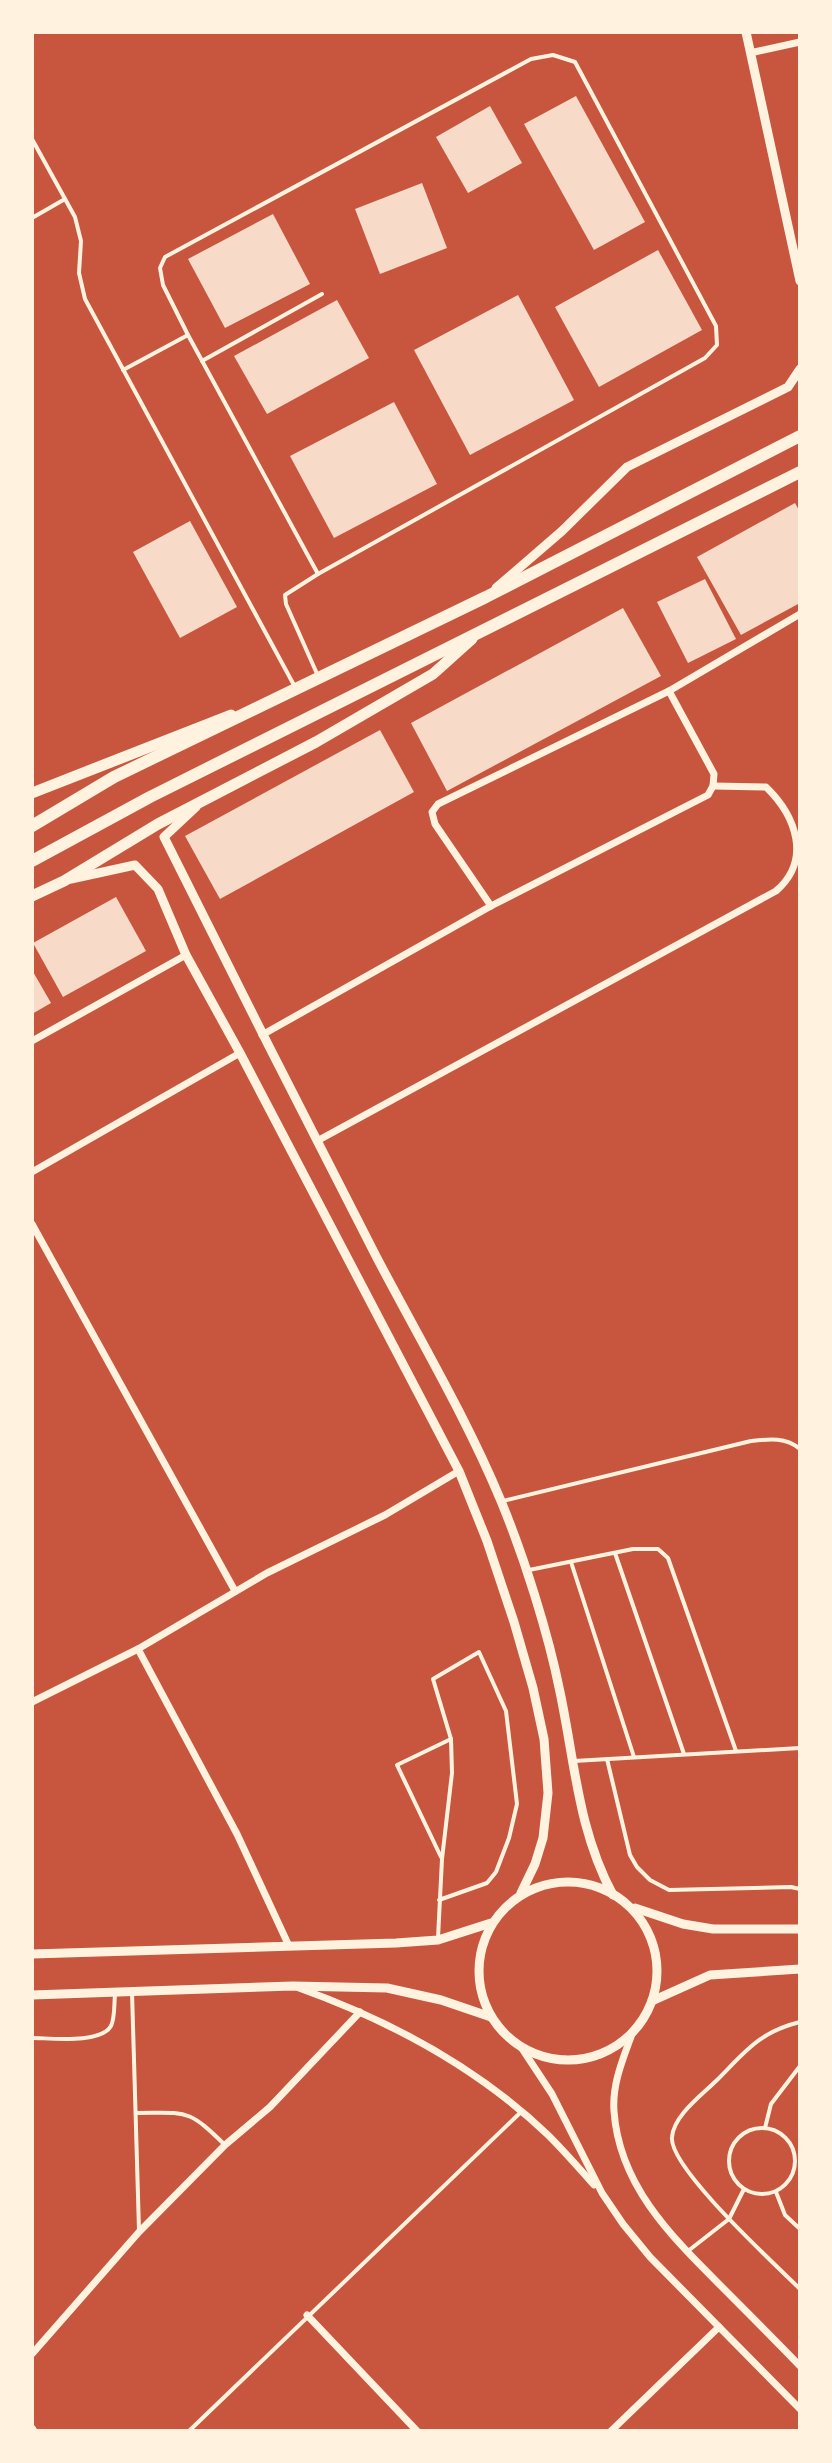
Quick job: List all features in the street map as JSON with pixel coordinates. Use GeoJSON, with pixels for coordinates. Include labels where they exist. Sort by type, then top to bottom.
{"type":"FeatureCollection","features":[{"type":"Feature","properties":{"kind":"main road"},"geometry":{"type":"LineString","coordinates":[[32,826],[114,777],[486,597],[800,436]]}},
{"type":"Feature","properties":{"kind":"main road"},"geometry":{"type":"LineString","coordinates":[[32,861],[150,797],[800,472]]}},
{"type":"Feature","properties":{"kind":"main road"},"geometry":{"type":"LineString","coordinates":[[32,896],[64,881],[158,824],[316,742],[433,674],[479,633]]}},
{"type":"Feature","properties":{"kind":"main road"},"geometry":{"type":"LineString","coordinates":[[32,793],[292,691]]}},
{"type":"Feature","properties":{"kind":"street"},"geometry":{"type":"LineString","coordinates":[[746,32],[796,238],[800,281]]}},
{"type":"Feature","properties":{"kind":"street"},"geometry":{"type":"LineString","coordinates":[[750,53],[800,42]]}},
{"type":"Feature","properties":{"kind":"street"},"geometry":{"type":"LineString","coordinates":[[486,597],[553,539],[627,467],[788,387],[800,369]]}},
{"type":"Feature","properties":{"kind":"street"},"geometry":{"type":"LineString","coordinates":[[491,906],[435,824],[432,812],[438,804],[669,691],[800,614]]}},
{"type":"Feature","properties":{"kind":"street"},"geometry":{"type":"LineString","coordinates":[[262,1035],[491,906],[708,795],[714,774],[669,691]]}},
{"type":"Feature","properties":{"kind":"street"},"geometry":{"type":"LineString","coordinates":[[317,1141],[776,891],[787,882],[797,856],[793,823],[780,800],[766,787],[713,786]]}},
{"type":"Feature","properties":{"kind":"street"},"geometry":{"type":"LineString","coordinates":[[201,803],[164,837],[262,1035],[465,1424],[501,1501],[559,1687],[588,1839],[597,1866],[613,1895]]}},
{"type":"Feature","properties":{"kind":"street"},"geometry":{"type":"LineString","coordinates":[[64,881],[135,865],[158,889],[186,955],[459,1471],[487,1541],[533,1688],[544,1739],[548,1793],[543,1838],[535,1864],[521,1893],[491,1923],[479,1960],[479,1980],[491,2017],[521,2047],[552,2094],[602,2193]]}},
{"type":"Feature","properties":{"kind":"street"},"geometry":{"type":"LineString","coordinates":[[32,1041],[186,955]]}},
{"type":"Feature","properties":{"kind":"street"},"geometry":{"type":"LineString","coordinates":[[32,1172],[240,1053]]}},
{"type":"Feature","properties":{"kind":"street"},"geometry":{"type":"LineString","coordinates":[[32,1224],[235,1591]]}},
{"type":"Feature","properties":{"kind":"street"},"geometry":{"type":"LineString","coordinates":[[32,1702],[138,1649],[267,1573],[385,1515],[459,1471]]}},
{"type":"Feature","properties":{"kind":"street"},"geometry":{"type":"LineString","coordinates":[[138,1649],[237,1834],[289,1946]]}},
{"type":"Feature","properties":{"kind":"street"},"geometry":{"type":"LineString","coordinates":[[521,1893],[558,1882],[579,1882],[599,1887],[632,1907],[683,1924],[713,1929],[800,1929]]}},
{"type":"Feature","properties":{"kind":"street"},"geometry":{"type":"LineString","coordinates":[[521,2047],[558,2059],[579,2059],[615,2047],[632,2034],[646,2017],[658,1980],[658,1960],[646,1923],[632,1907]]}},
{"type":"Feature","properties":{"kind":"street"},"geometry":{"type":"LineString","coordinates":[[32,1954],[438,1940],[491,1923]]}},
{"type":"Feature","properties":{"kind":"street"},"geometry":{"type":"LineString","coordinates":[[652,2001],[710,1975],[800,1969]]}},
{"type":"Feature","properties":{"kind":"street"},"geometry":{"type":"LineString","coordinates":[[32,1995],[293,1986],[387,1988],[441,2000],[491,2017]]}},
{"type":"Feature","properties":{"kind":"street"},"geometry":{"type":"LineString","coordinates":[[293,1986],[360,2012],[407,2036],[467,2072],[521,2112],[548,2135],[602,2193],[650,2257],[800,2408]]}},
{"type":"Feature","properties":{"kind":"street"},"geometry":{"type":"LineString","coordinates":[[32,2354],[139,2232],[225,2145],[270,2107],[360,2012]]}},
{"type":"Feature","properties":{"kind":"street"},"geometry":{"type":"LineString","coordinates":[[632,2034],[616,2078],[614,2108],[619,2145],[632,2179],[647,2205],[688,2252],[800,2366]]}},
{"type":"Feature","properties":{"kind":"street"},"geometry":{"type":"LineString","coordinates":[[307,2315],[417,2431]]}},
{"type":"Feature","properties":{"kind":"street"},"geometry":{"type":"LineString","coordinates":[[611,2431],[719,2327]]}},
{"type":"Feature","properties":{"kind":"lane"},"geometry":{"type":"LineString","coordinates":[[318,574],[163,285],[160,268],[165,257],[531,59],[553,55],[575,62],[716,326],[717,345],[705,358],[285,595],[286,604],[319,678]]}},
{"type":"Feature","properties":{"kind":"lane"},"geometry":{"type":"LineString","coordinates":[[32,139],[75,217],[81,241],[79,273],[85,299],[292,691]]}},
{"type":"Feature","properties":{"kind":"lane"},"geometry":{"type":"LineString","coordinates":[[32,218],[65,199]]}},
{"type":"Feature","properties":{"kind":"lane"},"geometry":{"type":"LineString","coordinates":[[202,361],[322,294]]}},
{"type":"Feature","properties":{"kind":"lane"},"geometry":{"type":"LineString","coordinates":[[123,370],[188,335]]}},
{"type":"Feature","properties":{"kind":"lane"},"geometry":{"type":"LineString","coordinates":[[501,1501],[751,1441],[775,1439],[796,1444],[800,1449]]}},
{"type":"Feature","properties":{"kind":"lane"},"geometry":{"type":"LineString","coordinates":[[524,1571],[615,1553],[658,1549],[668,1558],[736,1751]]}},
{"type":"Feature","properties":{"kind":"lane"},"geometry":{"type":"LineString","coordinates":[[615,1553],[684,1754]]}},
{"type":"Feature","properties":{"kind":"lane"},"geometry":{"type":"LineString","coordinates":[[571,1562],[634,1757]]}},
{"type":"Feature","properties":{"kind":"lane"},"geometry":{"type":"LineString","coordinates":[[438,1940],[439,1900],[442,1859],[449,1808],[451,1739],[433,1679],[479,1652],[506,1711],[517,1804],[496,1872],[487,1883],[439,1900]]}},
{"type":"Feature","properties":{"kind":"lane"},"geometry":{"type":"LineString","coordinates":[[442,1859],[397,1765],[451,1739]]}},
{"type":"Feature","properties":{"kind":"lane"},"geometry":{"type":"LineString","coordinates":[[574,1761],[800,1748]]}},
{"type":"Feature","properties":{"kind":"lane"},"geometry":{"type":"LineString","coordinates":[[607,1759],[630,1855],[650,1880],[669,1890],[800,1889]]}},
{"type":"Feature","properties":{"kind":"lane"},"geometry":{"type":"LineString","coordinates":[[32,2038],[90,2038],[105,2033],[112,2024],[115,1992]]}},
{"type":"Feature","properties":{"kind":"lane"},"geometry":{"type":"LineString","coordinates":[[132,1992],[139,2232]]}},
{"type":"Feature","properties":{"kind":"lane"},"geometry":{"type":"LineString","coordinates":[[800,2022],[777,2027],[756,2041],[679,2118],[671,2137],[674,2152],[684,2168],[729,2219],[800,2289]]}},
{"type":"Feature","properties":{"kind":"lane"},"geometry":{"type":"LineString","coordinates":[[765,2128],[771,2104],[800,2066]]}},
{"type":"Feature","properties":{"kind":"lane"},"geometry":{"type":"LineString","coordinates":[[789,2078],[800,2078]]}},
{"type":"Feature","properties":{"kind":"lane"},"geometry":{"type":"LineString","coordinates":[[189,2431],[521,2112]]}},
{"type":"Feature","properties":{"kind":"lane"},"geometry":{"type":"LineString","coordinates":[[136,2113],[190,2115],[199,2119],[225,2145]]}},
{"type":"Feature","properties":{"kind":"lane"},"geometry":{"type":"LineString","coordinates":[[765,2128],[785,2137],[795,2156],[792,2177],[776,2191],[765,2194],[744,2189],[731,2172],[731,2150],[744,2133],[765,2128]]}},
{"type":"Feature","properties":{"kind":"lane"},"geometry":{"type":"LineString","coordinates":[[688,2252],[729,2219],[744,2189]]}},
{"type":"Feature","properties":{"kind":"lane"},"geometry":{"type":"LineString","coordinates":[[776,2191],[785,2215],[800,2229]]}},
{"type":"Feature","properties":{"kind":"building"},"geometry":{"type":"Polygon","coordinates":[[[576,96],[645,222],[594,250],[524,124],[576,96]]]}},
{"type":"Feature","properties":{"kind":"building"},"geometry":{"type":"Polygon","coordinates":[[[490,106],[522,163],[468,193],[436,137],[490,106]]]}},
{"type":"Feature","properties":{"kind":"building"},"geometry":{"type":"Polygon","coordinates":[[[422,183],[447,248],[380,274],[355,209],[422,183]]]}},
{"type":"Feature","properties":{"kind":"building"},"geometry":{"type":"Polygon","coordinates":[[[273,214],[310,284],[225,328],[188,259],[273,214]]]}},
{"type":"Feature","properties":{"kind":"building"},"geometry":{"type":"Polygon","coordinates":[[[658,250],[702,330],[599,387],[555,307],[658,250]]]}},
{"type":"Feature","properties":{"kind":"building"},"geometry":{"type":"Polygon","coordinates":[[[518,295],[574,400],[470,455],[414,350],[518,295]]]}},
{"type":"Feature","properties":{"kind":"building"},"geometry":{"type":"Polygon","coordinates":[[[337,300],[369,358],[267,414],[234,356],[337,300]]]}},
{"type":"Feature","properties":{"kind":"building"},"geometry":{"type":"Polygon","coordinates":[[[394,402],[437,484],[334,538],[290,456],[394,402]]]}},
{"type":"Feature","properties":{"kind":"building"},"geometry":{"type":"Polygon","coordinates":[[[795,503],[800,512],[800,603],[741,635],[697,557],[795,503]]]}},
{"type":"Feature","properties":{"kind":"building"},"geometry":{"type":"Polygon","coordinates":[[[190,521],[237,607],[180,638],[133,552],[190,521]]]}},
{"type":"Feature","properties":{"kind":"building"},"geometry":{"type":"Polygon","coordinates":[[[705,579],[736,639],[688,663],[657,602],[705,579]]]}},
{"type":"Feature","properties":{"kind":"building"},"geometry":{"type":"Polygon","coordinates":[[[623,608],[661,676],[447,791],[411,723],[623,608]]]}},
{"type":"Feature","properties":{"kind":"building"},"geometry":{"type":"Polygon","coordinates":[[[380,730],[414,792],[220,899],[185,836],[380,730]]]}},
{"type":"Feature","properties":{"kind":"building"},"geometry":{"type":"Polygon","coordinates":[[[116,897],[146,951],[63,997],[33,943],[116,897]]]}},
{"type":"Feature","properties":{"kind":"building"},"geometry":{"type":"Polygon","coordinates":[[[32,970],[51,1003],[32,1014],[32,970]]]}}]}
